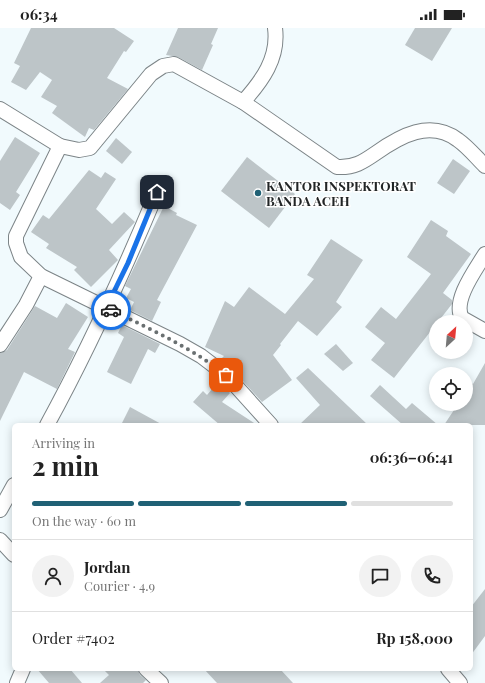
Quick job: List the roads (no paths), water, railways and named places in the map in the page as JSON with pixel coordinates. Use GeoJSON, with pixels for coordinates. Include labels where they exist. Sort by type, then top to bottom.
{"type":"FeatureCollection","features":[{"type":"Feature","properties":{"kind":"street"},"geometry":{"type":"LineString","coordinates":[[243,102],[254,90],[276,50],[275,28]]}},
{"type":"Feature","properties":{"kind":"street"},"geometry":{"type":"LineString","coordinates":[[0,109],[60,146],[79,150],[90,148],[151,74],[163,66],[174,64],[243,102],[337,167],[356,166],[396,139],[412,132],[420,131],[450,135],[458,140],[485,166]]}},
{"type":"Feature","properties":{"kind":"street"},"geometry":{"type":"LineString","coordinates":[[60,146],[16,236],[16,243],[21,257],[41,276],[201,356],[226,375],[269,423]]}},
{"type":"Feature","properties":{"kind":"street"},"geometry":{"type":"LineString","coordinates":[[48,423],[73,378],[128,263],[157,192]]}},
{"type":"Feature","properties":{"kind":"street"},"geometry":{"type":"LineString","coordinates":[[485,254],[461,298],[459,310],[462,318],[485,330]]}},
{"type":"Feature","properties":{"kind":"street"},"geometry":{"type":"LineString","coordinates":[[0,345],[26,305],[41,276]]}},
{"type":"Feature","properties":{"kind":"street"},"geometry":{"type":"LineString","coordinates":[[0,510],[12,488]]}},
{"type":"Feature","properties":{"kind":"street"},"geometry":{"type":"LineString","coordinates":[[0,540],[12,553]]}},
{"type":"Feature","properties":{"kind":"street"},"geometry":{"type":"LineString","coordinates":[[17,683],[22,671]]}},
{"type":"Feature","properties":{"kind":"street"},"geometry":{"type":"LineString","coordinates":[[148,671],[161,683]]}},
{"type":"Feature","properties":{"kind":"street"},"geometry":{"type":"LineString","coordinates":[[450,671],[460,683]]}},
{"type":"Feature","properties":{"kind":"place","name":"KANTOR INSPEKTORAT BANDA ACEH"},"geometry":{"type":"Point","coordinates":[258,193]}}]}
